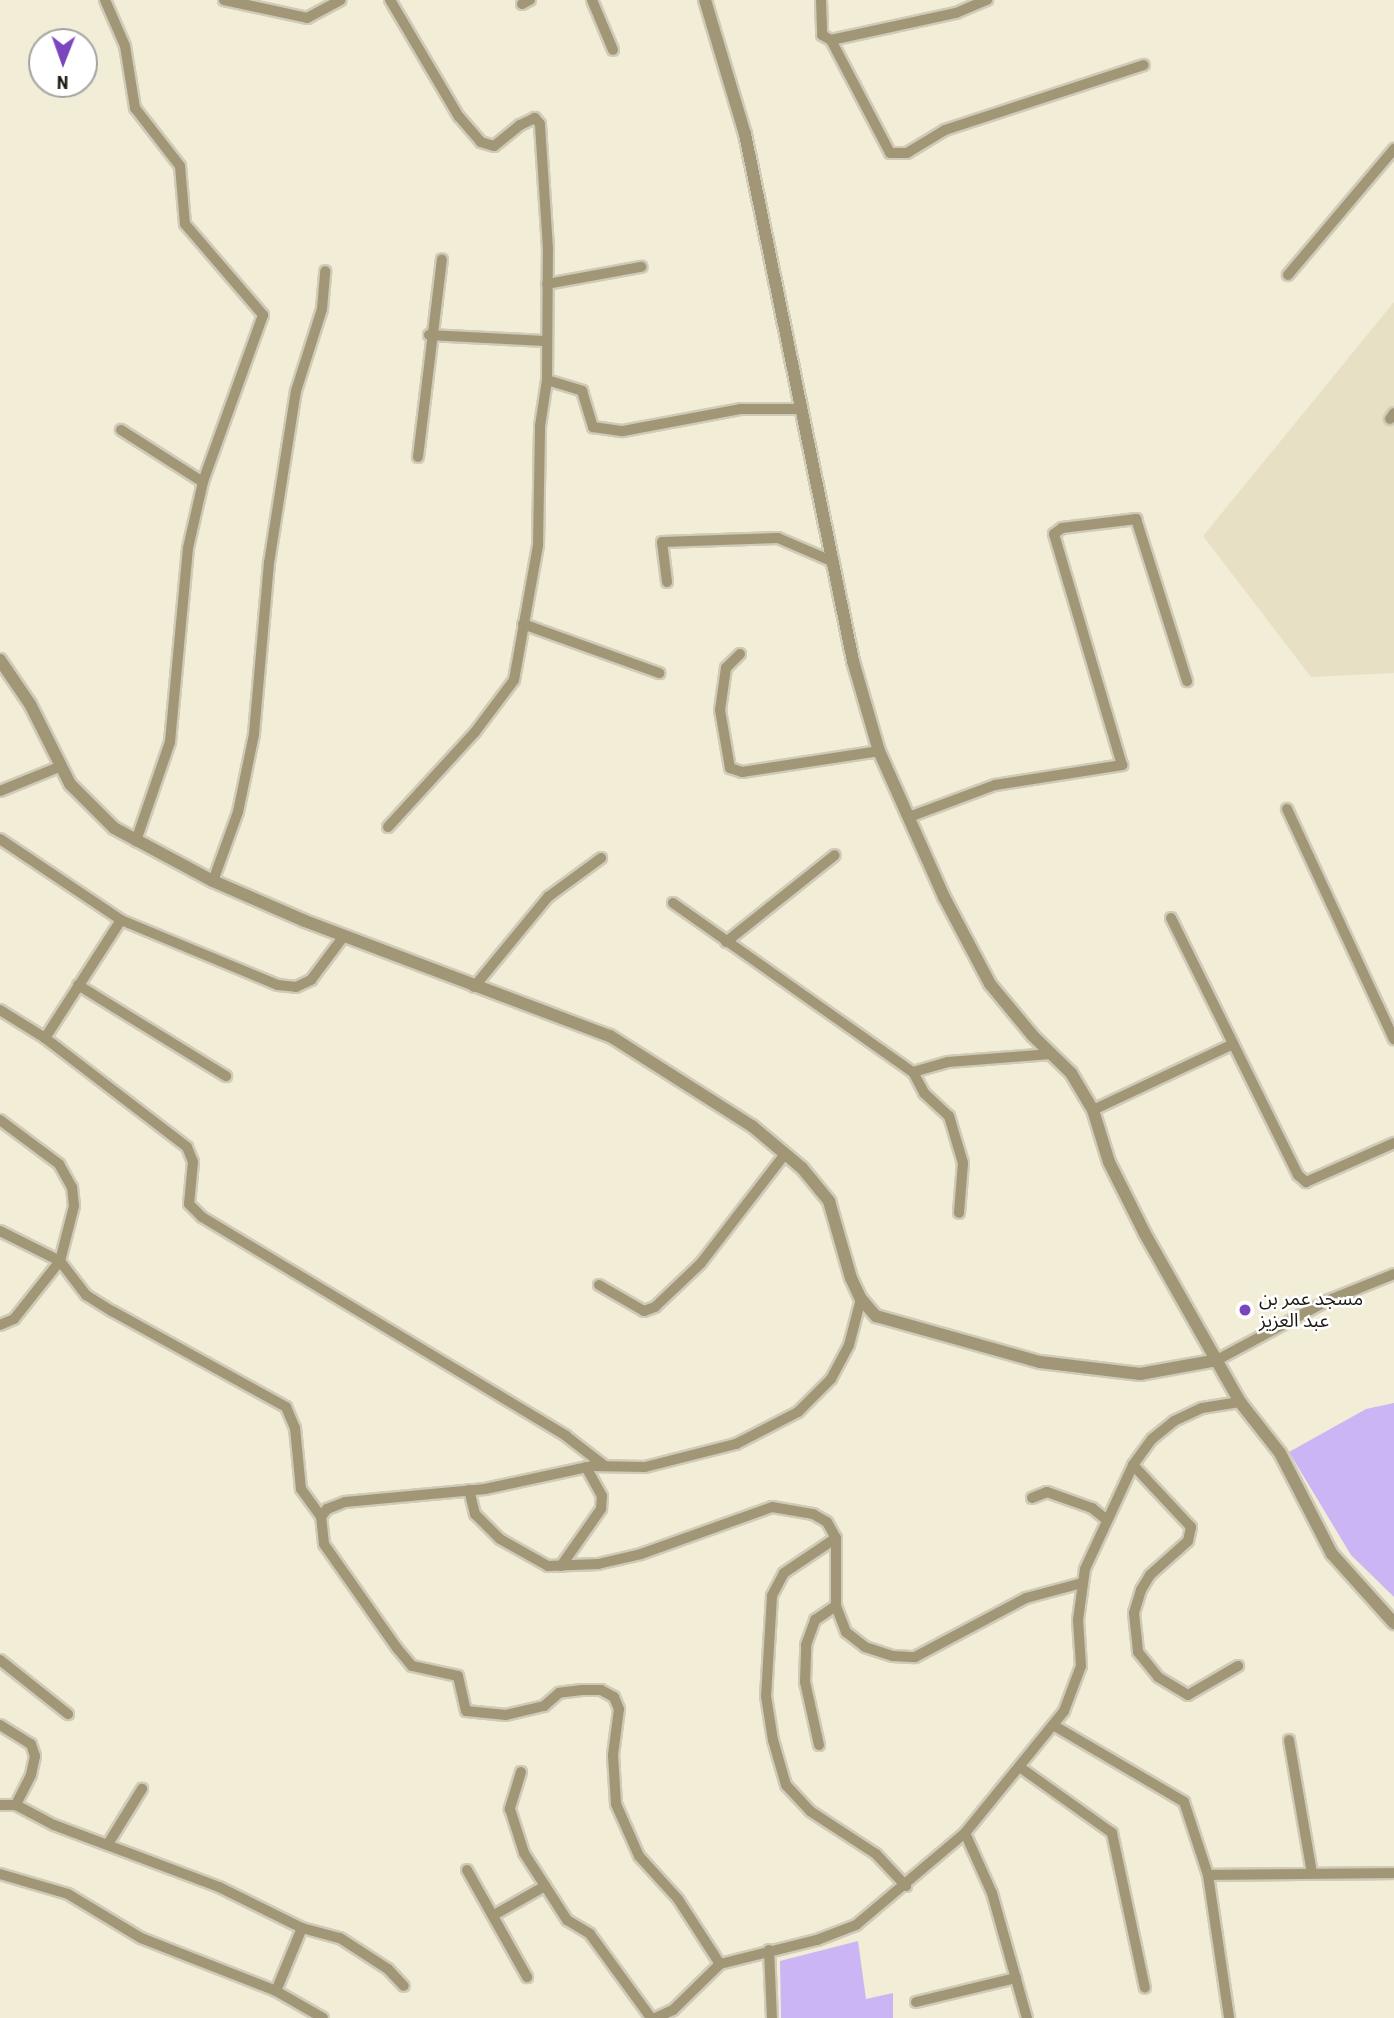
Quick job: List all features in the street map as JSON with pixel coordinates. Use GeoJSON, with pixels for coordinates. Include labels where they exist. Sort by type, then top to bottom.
{"type":"FeatureCollection","features":[{"type":"Feature","properties":{"kind":"street"},"geometry":{"type":"LineString","coordinates":[[104,0],[125,46],[135,108],[180,166],[185,223],[263,315],[203,482],[188,548],[170,742],[136,841]]}},
{"type":"Feature","properties":{"kind":"street"},"geometry":{"type":"LineString","coordinates":[[224,0],[307,18],[341,0]]}},
{"type":"Feature","properties":{"kind":"street"},"geometry":{"type":"LineString","coordinates":[[388,827],[475,732],[514,680],[538,545],[540,426],[547,380],[547,284],[540,124],[535,118],[520,125],[494,146],[481,142],[459,117],[390,0]]}},
{"type":"Feature","properties":{"kind":"street"},"geometry":{"type":"LineString","coordinates":[[592,0],[613,50]]}},
{"type":"Feature","properties":{"kind":"street"},"geometry":{"type":"LineString","coordinates":[[821,0],[822,36],[831,40],[956,13],[987,0]]}},
{"type":"Feature","properties":{"kind":"street"},"geometry":{"type":"LineString","coordinates":[[707,1],[745,134],[799,409],[834,562],[853,661],[879,751],[944,897],[990,984],[1071,1073],[1093,1110],[1121,1186],[1240,1402],[1279,1453],[1332,1554],[1394,1623]]}},
{"type":"Feature","properties":{"kind":"street"},"geometry":{"type":"LineString","coordinates":[[831,40],[890,153],[907,153],[945,130],[1144,65]]}},
{"type":"Feature","properties":{"kind":"street"},"geometry":{"type":"LineString","coordinates":[[1288,275],[1394,149]]}},
{"type":"Feature","properties":{"kind":"street"},"geometry":{"type":"LineString","coordinates":[[418,457],[429,335],[442,259]]}},
{"type":"Feature","properties":{"kind":"street"},"geometry":{"type":"LineString","coordinates":[[547,284],[641,267]]}},
{"type":"Feature","properties":{"kind":"street"},"geometry":{"type":"LineString","coordinates":[[213,881],[238,813],[254,734],[269,564],[296,391],[321,309],[325,271]]}},
{"type":"Feature","properties":{"kind":"street"},"geometry":{"type":"LineString","coordinates":[[429,335],[545,341]]}},
{"type":"Feature","properties":{"kind":"street"},"geometry":{"type":"LineString","coordinates":[[547,380],[582,391],[593,427],[623,431],[740,409],[799,409]]}},
{"type":"Feature","properties":{"kind":"street"},"geometry":{"type":"LineString","coordinates":[[121,430],[203,482]]}},
{"type":"Feature","properties":{"kind":"street"},"geometry":{"type":"LineString","coordinates":[[909,817],[995,785],[1122,765],[1054,534],[1062,528],[1136,519],[1187,681]]}},
{"type":"Feature","properties":{"kind":"street"},"geometry":{"type":"LineString","coordinates":[[667,582],[662,542],[778,538],[834,562]]}},
{"type":"Feature","properties":{"kind":"street"},"geometry":{"type":"LineString","coordinates":[[523,624],[659,673]]}},
{"type":"Feature","properties":{"kind":"street"},"geometry":{"type":"LineString","coordinates":[[740,654],[726,668],[720,709],[730,768],[741,772],[879,751]]}},
{"type":"Feature","properties":{"kind":"street"},"geometry":{"type":"LineString","coordinates":[[0,660],[30,704],[59,767],[94,812],[136,841],[213,881],[343,937],[610,1036],[646,1055],[785,1154],[829,1201],[861,1299],[876,1316],[905,1328],[1040,1362],[1140,1374],[1217,1360],[1327,1301],[1394,1274]]}},
{"type":"Feature","properties":{"kind":"street"},"geometry":{"type":"LineString","coordinates":[[0,791],[59,767]]}},
{"type":"Feature","properties":{"kind":"street"},"geometry":{"type":"LineString","coordinates":[[1287,809],[1394,1039]]}},
{"type":"Feature","properties":{"kind":"street"},"geometry":{"type":"LineString","coordinates":[[0,839],[121,920],[278,985],[296,987],[311,980],[343,937]]}},
{"type":"Feature","properties":{"kind":"street"},"geometry":{"type":"LineString","coordinates":[[726,942],[835,855]]}},
{"type":"Feature","properties":{"kind":"street"},"geometry":{"type":"LineString","coordinates":[[474,987],[548,897],[601,859]]}},
{"type":"Feature","properties":{"kind":"street"},"geometry":{"type":"LineString","coordinates":[[673,903],[913,1072],[923,1093],[949,1116],[963,1163],[959,1213]]}},
{"type":"Feature","properties":{"kind":"street"},"geometry":{"type":"LineString","coordinates":[[1171,918],[1298,1175],[1307,1182],[1394,1143]]}},
{"type":"Feature","properties":{"kind":"street"},"geometry":{"type":"LineString","coordinates":[[45,1038],[121,920]]}},
{"type":"Feature","properties":{"kind":"street"},"geometry":{"type":"LineString","coordinates":[[78,985],[226,1076]]}},
{"type":"Feature","properties":{"kind":"street"},"geometry":{"type":"LineString","coordinates":[[0,1010],[45,1038],[187,1147],[192,1162],[189,1204],[202,1217],[566,1436],[605,1466]]}},
{"type":"Feature","properties":{"kind":"street"},"geometry":{"type":"LineString","coordinates":[[1093,1110],[1234,1044]]}},
{"type":"Feature","properties":{"kind":"street"},"geometry":{"type":"LineString","coordinates":[[913,1072],[948,1062],[1051,1054]]}},
{"type":"Feature","properties":{"kind":"street"},"geometry":{"type":"LineString","coordinates":[[0,1120],[60,1164],[72,1187],[70,1232],[60,1261],[14,1318],[0,1325]]}},
{"type":"Feature","properties":{"kind":"street"},"geometry":{"type":"LineString","coordinates":[[599,1285],[644,1311],[655,1307],[701,1263],[785,1154]]}},
{"type":"Feature","properties":{"kind":"street"},"geometry":{"type":"LineString","coordinates":[[0,1231],[60,1261],[94,1300],[286,1407],[294,1421],[301,1489],[321,1517],[324,1545],[412,1666],[458,1676],[466,1711],[506,1715],[544,1706],[559,1693],[582,1690],[601,1690],[614,1697],[619,1709],[613,1755],[616,1804],[639,1856],[678,1899],[720,1964]]}},
{"type":"Feature","properties":{"kind":"street"},"geometry":{"type":"LineString","coordinates":[[321,1517],[327,1508],[345,1502],[468,1490],[586,1467],[645,1466],[723,1447],[798,1412],[831,1379],[849,1345],[861,1299]]}},
{"type":"Feature","properties":{"kind":"street"},"geometry":{"type":"LineString","coordinates":[[521,1772],[510,1809],[511,1823],[524,1853],[568,1920],[590,1934],[653,2018],[673,2010],[720,1964],[817,1940],[856,1925],[906,1886],[965,1833],[1021,1768],[1064,1710],[1081,1666],[1082,1583],[1133,1465],[1152,1439],[1174,1421],[1202,1408],[1240,1402]]}},
{"type":"Feature","properties":{"kind":"street"},"geometry":{"type":"LineString","coordinates":[[1133,1465],[1191,1527],[1188,1541],[1150,1575],[1141,1590],[1134,1613],[1138,1652],[1158,1677],[1188,1695],[1238,1666]]}},
{"type":"Feature","properties":{"kind":"street"},"geometry":{"type":"LineString","coordinates":[[561,1566],[601,1509],[602,1496],[586,1467]]}},
{"type":"Feature","properties":{"kind":"street"},"geometry":{"type":"LineString","coordinates":[[468,1490],[475,1514],[500,1539],[528,1557],[561,1566],[598,1564],[641,1553],[772,1507],[813,1514],[827,1522],[836,1538],[836,1606],[846,1632],[865,1647],[915,1657],[1026,1598],[1082,1583]]}},
{"type":"Feature","properties":{"kind":"street"},"geometry":{"type":"LineString","coordinates":[[1032,1498],[1047,1492],[1092,1508],[1107,1520]]}},
{"type":"Feature","properties":{"kind":"street"},"geometry":{"type":"LineString","coordinates":[[836,1538],[784,1573],[772,1596],[766,1696],[773,1740],[786,1785],[810,1811],[876,1854],[906,1886]]}},
{"type":"Feature","properties":{"kind":"street"},"geometry":{"type":"LineString","coordinates":[[820,1745],[805,1682],[806,1645],[815,1620],[836,1606]]}},
{"type":"Feature","properties":{"kind":"street"},"geometry":{"type":"LineString","coordinates":[[0,1660],[68,1714]]}},
{"type":"Feature","properties":{"kind":"street"},"geometry":{"type":"LineString","coordinates":[[0,1725],[31,1744],[35,1756],[31,1775],[16,1805]]}},
{"type":"Feature","properties":{"kind":"street"},"geometry":{"type":"LineString","coordinates":[[1053,1725],[1184,1802],[1208,1875],[1229,2018]]}},
{"type":"Feature","properties":{"kind":"street"},"geometry":{"type":"LineString","coordinates":[[1289,1740],[1312,1873]]}},
{"type":"Feature","properties":{"kind":"street"},"geometry":{"type":"LineString","coordinates":[[1021,1768],[1112,1833],[1145,1988]]}},
{"type":"Feature","properties":{"kind":"street"},"geometry":{"type":"LineString","coordinates":[[108,1844],[142,1789]]}},
{"type":"Feature","properties":{"kind":"street"},"geometry":{"type":"LineString","coordinates":[[0,1805],[16,1805],[54,1825],[219,1886],[302,1928],[340,1937],[388,1969],[404,1986]]}},
{"type":"Feature","properties":{"kind":"street"},"geometry":{"type":"LineString","coordinates":[[965,1833],[992,1893],[1027,2018]]}},
{"type":"Feature","properties":{"kind":"street"},"geometry":{"type":"LineString","coordinates":[[467,1870],[527,1978]]}},
{"type":"Feature","properties":{"kind":"street"},"geometry":{"type":"LineString","coordinates":[[1208,1875],[1394,1873]]}},
{"type":"Feature","properties":{"kind":"street"},"geometry":{"type":"LineString","coordinates":[[0,1874],[68,1894],[141,1938],[276,1991],[323,2018]]}},
{"type":"Feature","properties":{"kind":"street"},"geometry":{"type":"LineString","coordinates":[[494,1915],[545,1886]]}},
{"type":"Feature","properties":{"kind":"street"},"geometry":{"type":"LineString","coordinates":[[276,1991],[302,1928]]}},
{"type":"Feature","properties":{"kind":"street"},"geometry":{"type":"LineString","coordinates":[[769,1950],[772,2018]]}},
{"type":"Feature","properties":{"kind":"street"},"geometry":{"type":"LineString","coordinates":[[916,2002],[1016,1978]]}},
{"type":"Feature","properties":{"kind":"shaded area"},"geometry":{"type":"Polygon","coordinates":[[[1394,302],[1394,673],[1311,677],[1203,536],[1394,302]]]}},
{"type":"Feature","properties":{"kind":"shaded area"},"geometry":{"type":"Polygon","coordinates":[[[1394,1403],[1394,1597],[1351,1555],[1289,1452],[1366,1409],[1394,1403]]]}},
{"type":"Feature","properties":{"kind":"shaded area"},"geometry":{"type":"Polygon","coordinates":[[[858,1941],[866,1999],[893,1993],[893,2018],[781,2018],[780,1961],[858,1941]]]}},
{"type":"Feature","properties":{"kind":"place","name":"مسجد عمر بن عبد العزيز"},"geometry":{"type":"Point","coordinates":[1245,1310]}}]}
